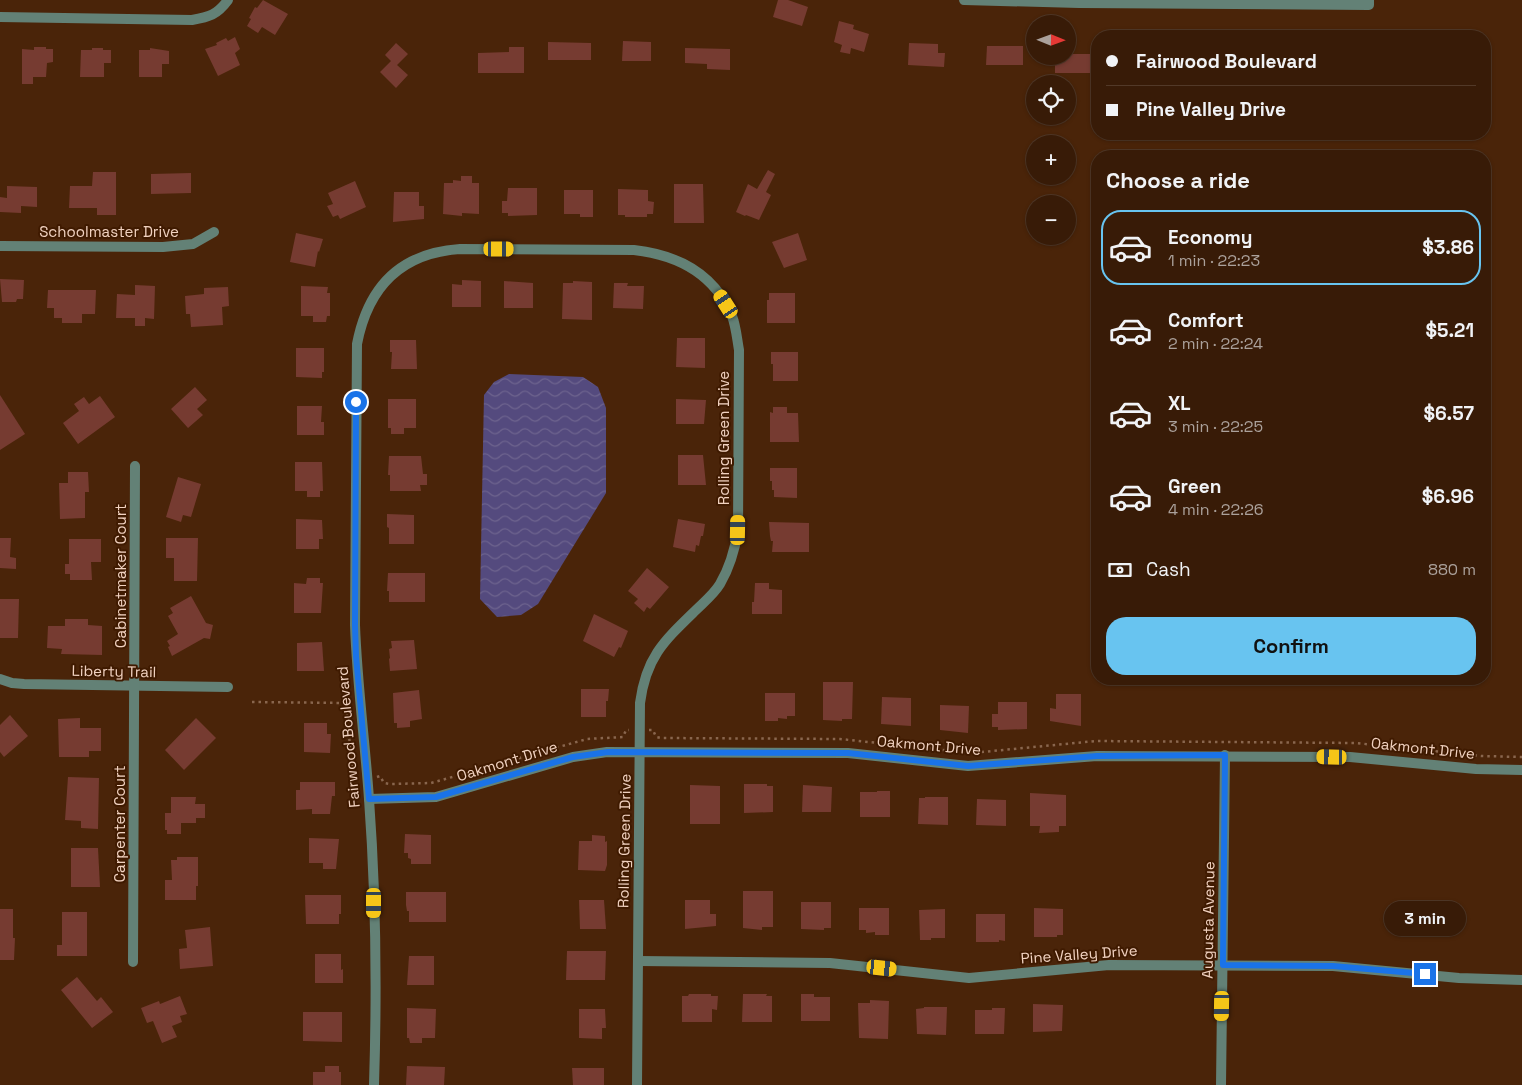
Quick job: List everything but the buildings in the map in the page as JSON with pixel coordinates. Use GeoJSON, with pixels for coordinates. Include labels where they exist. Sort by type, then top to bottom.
{"type":"FeatureCollection","features":[{"type":"Feature","properties":{"kind":"street"},"geometry":{"type":"LineString","coordinates":[[0,17],[192,20],[208,18],[220,10],[228,0]]}},
{"type":"Feature","properties":{"kind":"street"},"geometry":{"type":"LineString","coordinates":[[964,0],[1369,6],[1369,0]]}},
{"type":"Feature","properties":{"kind":"street","name":"Schoolmaster Drive"},"geometry":{"type":"LineString","coordinates":[[0,246],[163,247],[193,244],[214,232]]}},
{"type":"Feature","properties":{"kind":"street","name":"Fairwood Boulevard"},"geometry":{"type":"LineString","coordinates":[[374,1085],[374,903],[369,799],[355,625],[357,344],[366,311],[376,292],[390,276],[407,265],[431,254],[446,250],[634,250],[651,252],[682,262],[706,278]]}},
{"type":"Feature","properties":{"kind":"street","name":"Rolling Green Drive"},"geometry":{"type":"LineString","coordinates":[[637,1085],[640,703],[643,684],[649,666],[658,649],[719,585],[729,567],[736,540],[739,350],[733,317],[717,291],[706,278]]}},
{"type":"Feature","properties":{"kind":"street","name":"Cabinetmaker Court"},"geometry":{"type":"LineString","coordinates":[[135,466],[135,686]]}},
{"type":"Feature","properties":{"kind":"street","name":"Liberty Trail"},"geometry":{"type":"LineString","coordinates":[[0,678],[12,683],[24,684],[228,688]]}},
{"type":"Feature","properties":{"kind":"street","name":"Carpenter Court"},"geometry":{"type":"LineString","coordinates":[[133,962],[135,686]]}},
{"type":"Feature","properties":{"kind":"street","name":"Oakmont Drive"},"geometry":{"type":"LineString","coordinates":[[369,799],[436,797],[573,757],[608,752],[848,753],[968,766],[1097,756],[1225,755],[1350,757],[1476,769],[1522,770]]}},
{"type":"Feature","properties":{"kind":"street","name":"Augusta Avenue"},"geometry":{"type":"LineString","coordinates":[[1221,1085],[1225,755]]}},
{"type":"Feature","properties":{"kind":"street","name":"Pine Valley Drive"},"geometry":{"type":"LineString","coordinates":[[638,961],[830,963],[969,978],[1109,964],[1333,966],[1459,978],[1522,980]]}},
{"type":"Feature","properties":{"kind":"path"},"geometry":{"type":"LineString","coordinates":[[252,702],[346,703],[353,779],[358,778]]}},
{"type":"Feature","properties":{"kind":"path"},"geometry":{"type":"LineString","coordinates":[[375,777],[380,776],[384,783],[390,784],[431,783],[586,738],[623,737],[626,730],[632,730]]}},
{"type":"Feature","properties":{"kind":"path"},"geometry":{"type":"LineString","coordinates":[[648,730],[653,730],[656,737],[661,738],[846,740],[972,753],[1096,741],[1356,743],[1482,756],[1522,757]]}},
{"type":"Feature","properties":{"kind":"water"},"geometry":{"type":"Polygon","coordinates":[[[509,374],[583,377],[598,387],[606,408],[606,493],[538,604],[521,615],[497,617],[480,599],[484,395],[494,382],[509,374]]]}},
{"type":"Feature","properties":{"kind":"route"},"geometry":{"type":"LineString","coordinates":[[356,402],[356,656],[369,799],[436,797],[573,757],[590,753],[608,752],[848,753],[968,766],[1097,756],[1225,755],[1223,965],[1356,967],[1425,974]]}}]}
